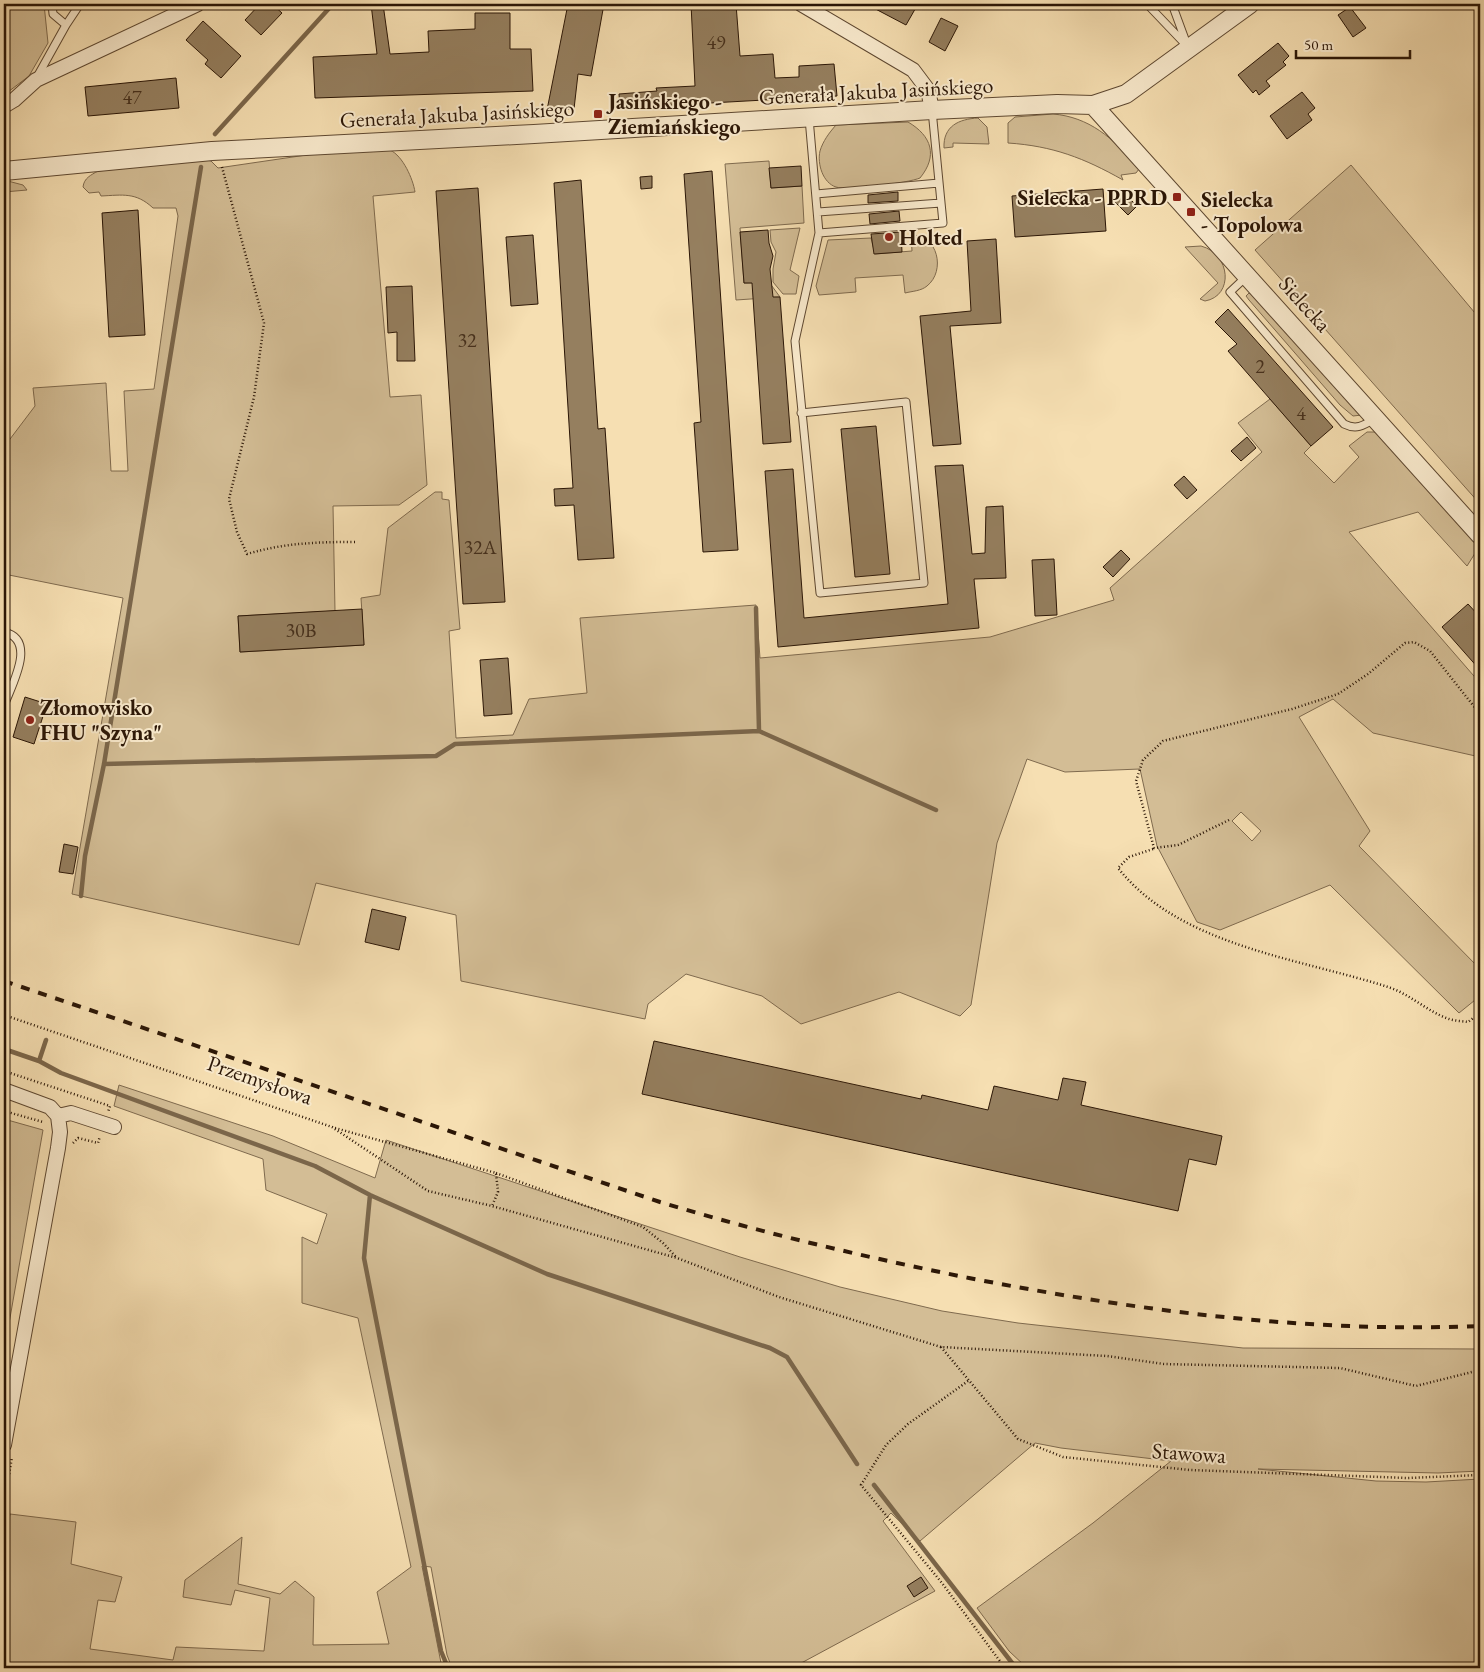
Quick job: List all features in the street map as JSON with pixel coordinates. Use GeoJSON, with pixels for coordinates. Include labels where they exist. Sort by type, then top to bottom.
{"type":"FeatureCollection","features":[{"type":"Feature","properties":{"kind":"street"},"geometry":{"type":"LineString","coordinates":[[4,106],[14,100],[36,80],[198,4]]}},
{"type":"Feature","properties":{"kind":"street"},"geometry":{"type":"LineString","coordinates":[[801,4],[912,70],[928,90],[932,110]]}},
{"type":"Feature","properties":{"kind":"street"},"geometry":{"type":"LineString","coordinates":[[1093,105],[1126,94],[1250,4]]}},
{"type":"Feature","properties":{"kind":"street","name":"Generała Jakuba Jasińskiego"},"geometry":{"type":"LineString","coordinates":[[4,171],[217,150],[932,110],[1057,104],[1093,105]]}},
{"type":"Feature","properties":{"kind":"street","name":"Sielecka"},"geometry":{"type":"LineString","coordinates":[[1093,105],[1376,417],[1480,535]]}},
{"type":"Feature","properties":{"kind":"street"},"geometry":{"type":"LineString","coordinates":[[4,1090],[50,1107],[52,1120],[60,1132],[4,1444]]}},
{"type":"Feature","properties":{"kind":"street"},"geometry":{"type":"LineString","coordinates":[[52,1120],[72,1113],[109,1126]]}},
{"type":"Feature","properties":{"kind":"lane"},"geometry":{"type":"LineString","coordinates":[[52,4],[53,14],[66,25]]}},
{"type":"Feature","properties":{"kind":"lane"},"geometry":{"type":"LineString","coordinates":[[36,80],[66,25],[80,4]]}},
{"type":"Feature","properties":{"kind":"lane"},"geometry":{"type":"LineString","coordinates":[[1147,4],[1188,48]]}},
{"type":"Feature","properties":{"kind":"lane"},"geometry":{"type":"LineString","coordinates":[[1172,4],[1188,48]]}},
{"type":"Feature","properties":{"kind":"lane"},"geometry":{"type":"LineString","coordinates":[[820,233],[943,223],[932,110]]}},
{"type":"Feature","properties":{"kind":"lane"},"geometry":{"type":"LineString","coordinates":[[801,413],[906,402],[924,583],[820,593],[801,413],[795,341],[820,233],[809,117]]}},
{"type":"Feature","properties":{"kind":"lane"},"geometry":{"type":"LineString","coordinates":[[816,194],[939,183]]}},
{"type":"Feature","properties":{"kind":"lane"},"geometry":{"type":"LineString","coordinates":[[818,212],[941,203]]}},
{"type":"Feature","properties":{"kind":"lane"},"geometry":{"type":"LineString","coordinates":[[1248,275],[1230,292],[1344,424],[1352,428],[1362,426],[1376,417]]}},
{"type":"Feature","properties":{"kind":"lane"},"geometry":{"type":"LineString","coordinates":[[4,632],[16,638],[21,646],[20,661],[4,706]]}},
{"type":"Feature","properties":{"kind":"path"},"geometry":{"type":"LineString","coordinates":[[217,150],[264,323],[254,397],[229,499],[237,532],[247,554],[277,545],[313,542],[355,542]]}},
{"type":"Feature","properties":{"kind":"path"},"geometry":{"type":"LineString","coordinates":[[1154,848],[1136,782],[1143,760],[1163,741],[1292,709],[1338,694],[1368,674],[1405,643],[1414,642],[1430,651],[1480,714]]}},
{"type":"Feature","properties":{"kind":"path"},"geometry":{"type":"LineString","coordinates":[[1229,820],[1178,845],[1154,848],[1129,857],[1118,868],[1132,886],[1179,919],[1217,938],[1391,988],[1449,1019],[1468,1022],[1480,1013]]}},
{"type":"Feature","properties":{"kind":"path","name":"Przemysłowa"},"geometry":{"type":"LineString","coordinates":[[4,1015],[332,1127],[428,1191],[492,1206],[677,1258],[779,1297],[941,1347],[1107,1356],[1164,1364],[1340,1368],[1416,1386],[1480,1370]]}},
{"type":"Feature","properties":{"kind":"path"},"geometry":{"type":"LineString","coordinates":[[4,1071],[110,1106],[109,1126],[98,1142],[78,1138],[69,1150]]}},
{"type":"Feature","properties":{"kind":"path"},"geometry":{"type":"LineString","coordinates":[[4,1111],[52,1120]]}},
{"type":"Feature","properties":{"kind":"path"},"geometry":{"type":"LineString","coordinates":[[332,1127],[496,1173],[643,1227],[663,1243],[677,1258]]}},
{"type":"Feature","properties":{"kind":"path"},"geometry":{"type":"LineString","coordinates":[[492,1206],[498,1192],[496,1173]]}},
{"type":"Feature","properties":{"kind":"path","name":"Stawowa"},"geometry":{"type":"LineString","coordinates":[[941,1347],[1018,1439],[1063,1457],[1190,1470],[1408,1478],[1480,1475]]}},
{"type":"Feature","properties":{"kind":"path"},"geometry":{"type":"LineString","coordinates":[[968,1381],[908,1424],[891,1440],[861,1485],[942,1584],[1005,1668]]}},
{"type":"Feature","properties":{"kind":"shaded area"},"geometry":{"type":"Polygon","coordinates":[[[4,4],[44,4],[48,43],[29,76],[4,95],[4,4]]]}},
{"type":"Feature","properties":{"kind":"shaded area"},"geometry":{"type":"Polygon","coordinates":[[[1053,114],[1078,119],[1099,130],[1118,146],[1139,169],[1136,173],[1121,175],[1123,180],[1095,165],[1068,154],[1039,147],[1008,143],[1008,123],[1015,117],[1053,114]]]}},
{"type":"Feature","properties":{"kind":"shaded area"},"geometry":{"type":"Polygon","coordinates":[[[978,118],[987,127],[989,144],[953,143],[953,147],[944,148],[944,140],[949,129],[959,122],[978,118]]]}},
{"type":"Feature","properties":{"kind":"shaded area"},"geometry":{"type":"Polygon","coordinates":[[[908,122],[923,134],[930,147],[929,162],[920,178],[878,186],[842,188],[831,185],[824,177],[819,162],[820,151],[826,137],[836,125],[908,122]]]}},
{"type":"Feature","properties":{"kind":"shaded area"},"geometry":{"type":"Polygon","coordinates":[[[390,150],[403,162],[412,181],[415,192],[373,196],[390,397],[421,395],[427,485],[399,505],[333,506],[335,611],[238,616],[240,652],[364,645],[361,598],[380,595],[388,528],[435,492],[442,492],[442,499],[449,500],[460,629],[449,631],[456,738],[513,735],[529,699],[587,693],[580,618],[756,605],[760,658],[990,637],[1114,600],[1110,588],[1262,452],[1238,423],[1270,399],[1311,446],[1304,453],[1334,483],[1359,457],[1349,446],[1367,432],[1378,432],[1479,547],[1467,566],[1418,512],[1349,532],[1480,683],[1480,757],[1373,733],[1333,699],[1299,717],[1370,831],[1359,846],[1480,969],[1480,996],[1459,1013],[1330,885],[1220,930],[1197,922],[1157,846],[1140,769],[1065,772],[1027,759],[997,843],[971,1005],[960,1016],[899,992],[801,1024],[762,996],[686,974],[648,1004],[645,1019],[461,981],[456,915],[316,883],[299,945],[72,894],[123,598],[4,574],[4,447],[35,406],[33,388],[106,383],[111,471],[128,471],[124,391],[154,389],[178,216],[176,208],[153,208],[135,197],[101,196],[99,192],[89,193],[83,187],[85,181],[98,171],[207,160],[211,161],[218,168],[320,153],[390,150]],[[1241,812],[1232,821],[1252,841],[1261,831],[1241,812]]]}},
{"type":"Feature","properties":{"kind":"shaded area"},"geometry":{"type":"Polygon","coordinates":[[[769,161],[771,188],[802,186],[804,223],[740,228],[744,283],[769,282],[780,297],[736,300],[725,164],[769,161]]]}},
{"type":"Feature","properties":{"kind":"shaded area"},"geometry":{"type":"Polygon","coordinates":[[[1351,165],[1480,319],[1480,504],[1255,250],[1351,165]]]}},
{"type":"Feature","properties":{"kind":"shaded area"},"geometry":{"type":"Polygon","coordinates":[[[4,180],[23,185],[27,190],[4,192],[4,180]]]}},
{"type":"Feature","properties":{"kind":"shaded area"},"geometry":{"type":"Polygon","coordinates":[[[800,228],[790,270],[799,276],[796,294],[783,294],[773,282],[776,252],[771,242],[770,230],[800,228]]]}},
{"type":"Feature","properties":{"kind":"shaded area"},"geometry":{"type":"Polygon","coordinates":[[[911,235],[920,236],[928,240],[936,254],[936,272],[925,288],[905,293],[903,275],[855,278],[856,292],[819,295],[816,286],[828,240],[871,238],[875,254],[912,251],[911,235]]]}},
{"type":"Feature","properties":{"kind":"shaded area"},"geometry":{"type":"Polygon","coordinates":[[[1201,246],[1211,250],[1218,257],[1225,275],[1221,291],[1214,298],[1205,301],[1200,299],[1218,283],[1185,247],[1201,246]]]}},
{"type":"Feature","properties":{"kind":"shaded area"},"geometry":{"type":"Polygon","coordinates":[[[1249,293],[1253,294],[1362,415],[1353,416],[1340,405],[1249,300],[1246,296],[1249,293]]]}},
{"type":"Feature","properties":{"kind":"shaded area"},"geometry":{"type":"Polygon","coordinates":[[[119,1085],[273,1136],[375,1178],[386,1140],[740,1257],[840,1287],[942,1311],[1018,1323],[1243,1348],[1480,1349],[1480,1471],[1438,1473],[1258,1469],[1376,1481],[1426,1482],[1480,1479],[1480,1668],[1027,1668],[1009,1651],[977,1608],[1093,1523],[1171,1461],[1061,1448],[1035,1443],[920,1541],[891,1513],[883,1521],[935,1591],[792,1668],[452,1668],[447,1655],[431,1567],[422,1566],[442,1668],[4,1668],[4,1549],[10,1514],[76,1522],[71,1564],[122,1577],[115,1602],[98,1600],[90,1649],[173,1660],[176,1647],[264,1651],[270,1598],[235,1590],[231,1605],[183,1597],[185,1580],[242,1537],[238,1584],[280,1594],[295,1581],[314,1597],[313,1645],[389,1644],[377,1592],[411,1567],[358,1318],[302,1303],[302,1237],[317,1244],[327,1214],[266,1190],[263,1159],[114,1106],[119,1085]]]}},
{"type":"Feature","properties":{"kind":"shaded area"},"geometry":{"type":"Polygon","coordinates":[[[4,1119],[43,1130],[4,1352],[4,1119]]]}},
{"type":"Feature","properties":{"kind":"building"},"geometry":{"type":"Polygon","coordinates":[[[260,4],[272,4],[282,13],[261,35],[245,20],[260,4]]]}},
{"type":"Feature","properties":{"kind":"building"},"geometry":{"type":"Polygon","coordinates":[[[371,4],[383,4],[390,54],[429,52],[428,31],[475,29],[475,13],[510,13],[510,49],[531,49],[533,91],[315,98],[313,57],[377,54],[371,4]]]}},
{"type":"Feature","properties":{"kind":"building"},"geometry":{"type":"Polygon","coordinates":[[[568,4],[604,4],[591,76],[578,74],[574,109],[547,110],[568,4]]]}},
{"type":"Feature","properties":{"kind":"building"},"geometry":{"type":"Polygon","coordinates":[[[691,4],[736,4],[740,56],[773,54],[775,78],[799,77],[799,66],[834,64],[837,96],[620,108],[619,94],[657,91],[656,88],[695,86],[691,4]]]}},
{"type":"Feature","properties":{"kind":"building"},"geometry":{"type":"Polygon","coordinates":[[[866,4],[918,4],[906,25],[866,4]]]}},
{"type":"Feature","properties":{"kind":"building"},"geometry":{"type":"Polygon","coordinates":[[[1350,7],[1366,28],[1353,37],[1338,15],[1350,7]]]}},
{"type":"Feature","properties":{"kind":"building"},"geometry":{"type":"Polygon","coordinates":[[[941,18],[958,26],[945,51],[929,42],[941,18]]]}},
{"type":"Feature","properties":{"kind":"building"},"geometry":{"type":"Polygon","coordinates":[[[203,21],[241,56],[221,78],[205,64],[208,60],[186,40],[203,21]]]}},
{"type":"Feature","properties":{"kind":"building"},"geometry":{"type":"Polygon","coordinates":[[[1278,43],[1289,56],[1283,62],[1286,65],[1266,81],[1270,86],[1259,95],[1256,90],[1253,93],[1238,75],[1278,43]]]}},
{"type":"Feature","properties":{"kind":"building"},"geometry":{"type":"Polygon","coordinates":[[[176,78],[179,108],[88,116],[85,87],[176,78]]]}},
{"type":"Feature","properties":{"kind":"building"},"geometry":{"type":"Polygon","coordinates":[[[1302,92],[1315,108],[1308,114],[1312,120],[1287,139],[1270,116],[1302,92]]]}},
{"type":"Feature","properties":{"kind":"building"},"geometry":{"type":"Polygon","coordinates":[[[801,166],[802,186],[771,188],[769,168],[801,166]]]}},
{"type":"Feature","properties":{"kind":"building"},"geometry":{"type":"Polygon","coordinates":[[[712,171],[738,550],[703,552],[694,423],[701,422],[684,174],[712,171]]]}},
{"type":"Feature","properties":{"kind":"building"},"geometry":{"type":"Polygon","coordinates":[[[652,176],[652,188],[641,189],[640,177],[652,176]]]}},
{"type":"Feature","properties":{"kind":"building"},"geometry":{"type":"Polygon","coordinates":[[[581,180],[598,429],[605,428],[614,558],[578,560],[574,505],[555,506],[554,489],[573,488],[554,183],[581,180]]]}},
{"type":"Feature","properties":{"kind":"building"},"geometry":{"type":"Polygon","coordinates":[[[478,188],[505,602],[463,604],[436,191],[478,188]]]}},
{"type":"Feature","properties":{"kind":"building"},"geometry":{"type":"Polygon","coordinates":[[[1103,189],[1106,231],[1015,237],[1012,196],[1103,189]]]}},
{"type":"Feature","properties":{"kind":"building"},"geometry":{"type":"Polygon","coordinates":[[[1120,189],[1137,206],[1128,215],[1111,198],[1120,189]]]}},
{"type":"Feature","properties":{"kind":"building"},"geometry":{"type":"Polygon","coordinates":[[[898,192],[898,201],[868,203],[868,195],[898,192]]]}},
{"type":"Feature","properties":{"kind":"building"},"geometry":{"type":"Polygon","coordinates":[[[138,210],[145,335],[109,337],[102,213],[138,210]]]}},
{"type":"Feature","properties":{"kind":"building"},"geometry":{"type":"Polygon","coordinates":[[[899,211],[900,221],[870,224],[869,214],[899,211]]]}},
{"type":"Feature","properties":{"kind":"building"},"geometry":{"type":"Polygon","coordinates":[[[768,230],[773,256],[770,269],[773,297],[780,297],[791,442],[763,444],[752,283],[744,283],[740,232],[768,230]]]}},
{"type":"Feature","properties":{"kind":"building"},"geometry":{"type":"Polygon","coordinates":[[[901,232],[902,252],[874,254],[871,234],[901,232]]]}},
{"type":"Feature","properties":{"kind":"building"},"geometry":{"type":"Polygon","coordinates":[[[533,235],[538,304],[511,306],[506,237],[533,235]]]}},
{"type":"Feature","properties":{"kind":"building"},"geometry":{"type":"Polygon","coordinates":[[[996,239],[1001,323],[950,326],[961,444],[933,446],[920,316],[971,311],[967,241],[996,239]]]}},
{"type":"Feature","properties":{"kind":"building"},"geometry":{"type":"Polygon","coordinates":[[[412,286],[415,361],[397,361],[397,332],[388,333],[386,287],[412,286]]]}},
{"type":"Feature","properties":{"kind":"building"},"geometry":{"type":"Polygon","coordinates":[[[1228,309],[1333,427],[1311,446],[1228,351],[1237,344],[1215,322],[1228,309]]]}},
{"type":"Feature","properties":{"kind":"building"},"geometry":{"type":"Polygon","coordinates":[[[876,426],[890,574],[855,577],[841,429],[876,426]]]}},
{"type":"Feature","properties":{"kind":"building"},"geometry":{"type":"Polygon","coordinates":[[[1247,437],[1256,448],[1241,461],[1231,451],[1247,437]]]}},
{"type":"Feature","properties":{"kind":"building"},"geometry":{"type":"Polygon","coordinates":[[[963,465],[972,554],[985,553],[986,507],[1003,506],[1006,578],[974,579],[979,628],[778,647],[765,471],[793,469],[804,618],[948,604],[935,466],[963,465]]]}},
{"type":"Feature","properties":{"kind":"building"},"geometry":{"type":"Polygon","coordinates":[[[1184,476],[1197,490],[1187,499],[1174,485],[1184,476]]]}},
{"type":"Feature","properties":{"kind":"building"},"geometry":{"type":"Polygon","coordinates":[[[1121,550],[1130,559],[1113,577],[1103,567],[1121,550]]]}},
{"type":"Feature","properties":{"kind":"building"},"geometry":{"type":"Polygon","coordinates":[[[1054,559],[1057,615],[1035,616],[1032,560],[1054,559]]]}},
{"type":"Feature","properties":{"kind":"building"},"geometry":{"type":"Polygon","coordinates":[[[1468,604],[1480,617],[1480,670],[1442,627],[1468,604]]]}},
{"type":"Feature","properties":{"kind":"building"},"geometry":{"type":"Polygon","coordinates":[[[362,609],[364,645],[240,652],[238,616],[362,609]]]}},
{"type":"Feature","properties":{"kind":"building"},"geometry":{"type":"Polygon","coordinates":[[[508,658],[512,714],[484,716],[480,660],[508,658]]]}},
{"type":"Feature","properties":{"kind":"building","name":"Złomowisko FHU \"Szyna\""},"geometry":{"type":"Polygon","coordinates":[[[25,697],[47,704],[34,744],[13,737],[25,697]]]}},
{"type":"Feature","properties":{"kind":"building"},"geometry":{"type":"Polygon","coordinates":[[[64,844],[78,847],[73,874],[59,872],[64,844]]]}},
{"type":"Feature","properties":{"kind":"building"},"geometry":{"type":"Polygon","coordinates":[[[372,909],[406,917],[399,950],[365,942],[372,909]]]}},
{"type":"Feature","properties":{"kind":"building"},"geometry":{"type":"Polygon","coordinates":[[[654,1041],[921,1099],[922,1095],[988,1110],[994,1086],[1058,1100],[1063,1078],[1086,1082],[1081,1105],[1222,1136],[1216,1165],[1189,1159],[1178,1211],[642,1094],[654,1041]]]}},
{"type":"Feature","properties":{"kind":"building"},"geometry":{"type":"Polygon","coordinates":[[[921,1577],[928,1588],[914,1597],[907,1586],[921,1577]]]}},
{"type":"Feature","properties":{"kind":"waterway"},"geometry":{"type":"LineString","coordinates":[[215,134],[333,4]]}},
{"type":"Feature","properties":{"kind":"waterway"},"geometry":{"type":"LineString","coordinates":[[81,896],[85,856],[104,764],[201,167]]}},
{"type":"Feature","properties":{"kind":"waterway"},"geometry":{"type":"LineString","coordinates":[[756,608],[759,731]]}},
{"type":"Feature","properties":{"kind":"waterway"},"geometry":{"type":"LineString","coordinates":[[104,764],[436,756],[455,744],[759,731],[936,810]]}},
{"type":"Feature","properties":{"kind":"waterway"},"geometry":{"type":"LineString","coordinates":[[46,1040],[39,1061],[61,1073],[315,1166],[370,1195],[547,1274],[770,1348],[787,1357],[857,1464]]}},
{"type":"Feature","properties":{"kind":"waterway"},"geometry":{"type":"LineString","coordinates":[[4,1049],[39,1061]]}},
{"type":"Feature","properties":{"kind":"waterway"},"geometry":{"type":"LineString","coordinates":[[370,1195],[364,1258],[441,1651],[448,1668]]}},
{"type":"Feature","properties":{"kind":"waterway"},"geometry":{"type":"LineString","coordinates":[[874,1485],[1016,1668]]}},
{"type":"Feature","properties":{"kind":"railway"},"geometry":{"type":"LineString","coordinates":[[4,981],[660,1202],[852,1253],[1033,1290],[1160,1310],[1287,1323],[1415,1327],[1480,1326]]}},
{"type":"Feature","properties":{"kind":"place","name":"Jasińskiego - Ziemiańskiego"},"geometry":{"type":"Point","coordinates":[598,114]}},
{"type":"Feature","properties":{"kind":"place","name":"Sielecka - PPRD"},"geometry":{"type":"Point","coordinates":[1177,197]}},
{"type":"Feature","properties":{"kind":"place","name":"Sielecka - Topolowa"},"geometry":{"type":"Point","coordinates":[1191,212]}},
{"type":"Feature","properties":{"kind":"place","name":"Holted"},"geometry":{"type":"Point","coordinates":[889,237]}},
{"type":"Feature","properties":{"kind":"place","name":"Złomowisko FHU \"Szyna\""},"geometry":{"type":"Point","coordinates":[30,720]}}]}
